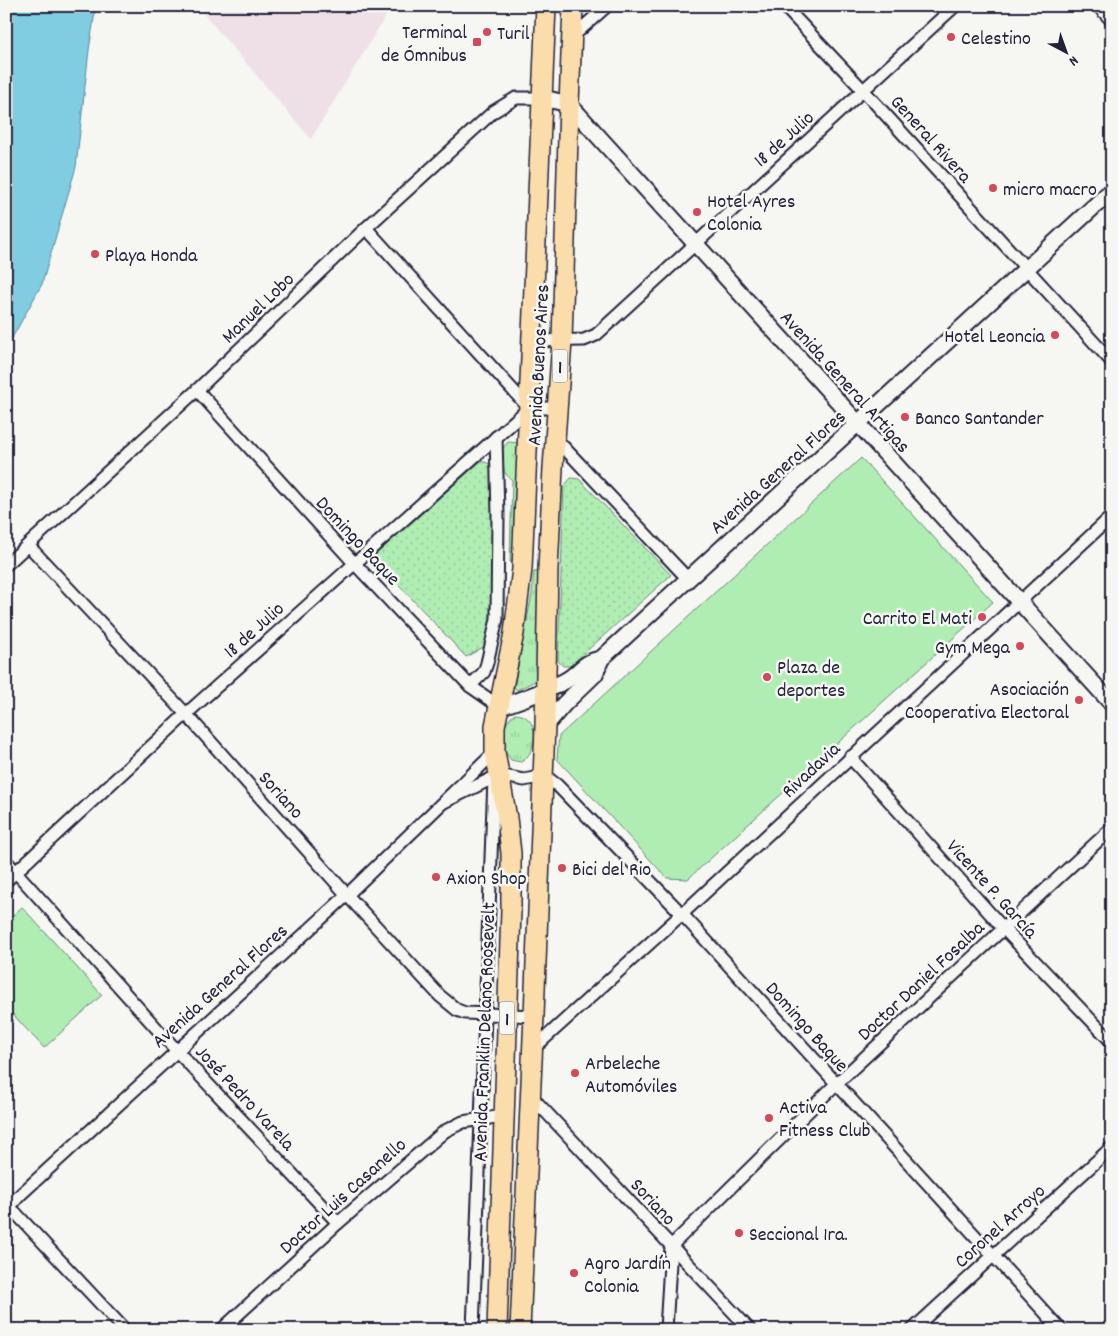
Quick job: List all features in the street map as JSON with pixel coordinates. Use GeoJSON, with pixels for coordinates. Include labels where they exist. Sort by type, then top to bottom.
{"type":"FeatureCollection","features":[{"type":"Feature","properties":{"kind":"main road","name":"Avenida Buenos Aires"},"geometry":{"type":"LineString","coordinates":[[500,707],[514,633],[522,569],[546,6]]}},
{"type":"Feature","properties":{"kind":"main road","name":"Avenida Buenos Aires"},"geometry":{"type":"LineString","coordinates":[[545,726],[548,569],[562,342],[573,6]]}},
{"type":"Feature","properties":{"kind":"main road","name":"Avenida Franklin Delano Roosevelt"},"geometry":{"type":"LineString","coordinates":[[500,707],[495,726],[495,752],[496,776],[507,818],[511,852],[507,1015],[520,1330]]}},
{"type":"Feature","properties":{"kind":"main road","name":"Avenida Franklin Delano Roosevelt"},"geometry":{"type":"LineString","coordinates":[[497,1330],[513,1126],[531,1096],[545,726]]}},
{"type":"Feature","properties":{"kind":"street"},"geometry":{"type":"LineString","coordinates":[[572,37],[608,6]]}},
{"type":"Feature","properties":{"kind":"street","name":"General Rivera"},"geometry":{"type":"LineString","coordinates":[[784,6],[1026,270],[1110,356]]}},
{"type":"Feature","properties":{"kind":"street","name":"18 de Julio"},"geometry":{"type":"LineString","coordinates":[[531,341],[562,342],[584,340],[596,335],[955,6]]}},
{"type":"Feature","properties":{"kind":"street"},"geometry":{"type":"LineString","coordinates":[[1098,6],[1112,21]]}},
{"type":"Feature","properties":{"kind":"street","name":"Manuel Lobo"},"geometry":{"type":"LineString","coordinates":[[6,565],[198,390],[366,228],[493,112],[516,98],[543,98]]}},
{"type":"Feature","properties":{"kind":"street"},"geometry":{"type":"LineString","coordinates":[[543,98],[569,104]]}},
{"type":"Feature","properties":{"kind":"street","name":"Avenida General Artigas"},"geometry":{"type":"LineString","coordinates":[[569,104],[1112,704]]}},
{"type":"Feature","properties":{"kind":"street","name":"Avenida General Flores"},"geometry":{"type":"LineString","coordinates":[[545,726],[564,704],[595,674],[601,659],[1112,190]]}},
{"type":"Feature","properties":{"kind":"street"},"geometry":{"type":"LineString","coordinates":[[366,228],[529,408],[557,408]]}},
{"type":"Feature","properties":{"kind":"street","name":"Domingo Baque"},"geometry":{"type":"LineString","coordinates":[[198,390],[355,564],[470,686],[500,707]]}},
{"type":"Feature","properties":{"kind":"street","name":"18 de Julio"},"geometry":{"type":"LineString","coordinates":[[6,881],[186,714],[529,408]]}},
{"type":"Feature","properties":{"kind":"street"},"geometry":{"type":"LineString","coordinates":[[470,686],[484,672],[496,619],[498,515],[496,437]]}},
{"type":"Feature","properties":{"kind":"street"},"geometry":{"type":"LineString","coordinates":[[555,438],[688,579]]}},
{"type":"Feature","properties":{"kind":"street","name":"Rivadavia"},"geometry":{"type":"LineString","coordinates":[[533,1049],[682,914],[1112,516]]}},
{"type":"Feature","properties":{"kind":"street","name":"Soriano"},"geometry":{"type":"LineString","coordinates":[[28,545],[186,714],[347,896],[450,1005],[465,1013],[534,1016]]}},
{"type":"Feature","properties":{"kind":"street","name":"Avenida General Flores"},"geometry":{"type":"LineString","coordinates":[[500,707],[546,690],[570,678],[590,661],[601,659]]}},
{"type":"Feature","properties":{"kind":"street","name":"Avenida General Flores"},"geometry":{"type":"LineString","coordinates":[[8,1209],[20,1195],[347,896],[495,752]]}},
{"type":"Feature","properties":{"kind":"street","name":"Vicente P. García"},"geometry":{"type":"LineString","coordinates":[[850,757],[1003,928],[1112,1042]]}},
{"type":"Feature","properties":{"kind":"street"},"geometry":{"type":"LineString","coordinates":[[473,1330],[496,776],[524,780],[542,774]]}},
{"type":"Feature","properties":{"kind":"street","name":"Domingo Baque"},"geometry":{"type":"LineString","coordinates":[[542,774],[557,785],[682,914],[1061,1330]]}},
{"type":"Feature","properties":{"kind":"street","name":"Avenida General Flores"},"geometry":{"type":"LineString","coordinates":[[444,802],[496,776]]}},
{"type":"Feature","properties":{"kind":"street","name":"Doctor Daniel Fosalba"},"geometry":{"type":"LineString","coordinates":[[670,1246],[836,1084],[1112,828]]}},
{"type":"Feature","properties":{"kind":"street","name":"José Pedro Varela"},"geometry":{"type":"LineString","coordinates":[[6,861],[177,1051],[338,1223]]}},
{"type":"Feature","properties":{"kind":"street","name":"Soriano"},"geometry":{"type":"LineString","coordinates":[[531,1096],[750,1330]]}},
{"type":"Feature","properties":{"kind":"street","name":"Doctor Luis Casanello"},"geometry":{"type":"LineString","coordinates":[[221,1330],[338,1223],[445,1131],[463,1122],[481,1118],[513,1126]]}},
{"type":"Feature","properties":{"kind":"street","name":"Coronel Arroyo"},"geometry":{"type":"LineString","coordinates":[[912,1330],[1112,1147]]}},
{"type":"Feature","properties":{"kind":"street"},"geometry":{"type":"LineString","coordinates":[[20,1195],[6,1193],[8,1209],[125,1330]]}},
{"type":"Feature","properties":{"kind":"street"},"geometry":{"type":"LineString","coordinates":[[666,1330],[670,1246]]}},
{"type":"Feature","properties":{"kind":"shaded area"},"geometry":{"type":"Polygon","coordinates":[[[197,6],[392,6],[311,139],[197,6]]]}},
{"type":"Feature","properties":{"kind":"green space"},"geometry":{"type":"Polygon","coordinates":[[[508,442],[520,443],[515,562],[510,562],[512,480],[503,469],[503,448],[508,442]]]}},
{"type":"Feature","properties":{"kind":"green space","name":"Plaza de deportes"},"geometry":{"type":"Polygon","coordinates":[[[861,458],[993,602],[688,879],[667,878],[557,759],[559,736],[861,458]]]}},
{"type":"Feature","properties":{"kind":"green space"},"geometry":{"type":"Polygon","coordinates":[[[481,461],[494,465],[490,619],[485,646],[466,657],[373,557],[481,461]]]}},
{"type":"Feature","properties":{"kind":"green space"},"geometry":{"type":"Polygon","coordinates":[[[571,478],[579,479],[671,575],[570,666],[563,666],[558,661],[564,486],[571,478]]]}},
{"type":"Feature","properties":{"kind":"green space"},"geometry":{"type":"Polygon","coordinates":[[[542,571],[537,680],[517,690],[514,687],[532,594],[534,572],[542,571]]]}},
{"type":"Feature","properties":{"kind":"green space"},"geometry":{"type":"Polygon","coordinates":[[[515,714],[529,720],[533,727],[534,735],[531,751],[521,762],[511,760],[507,755],[503,742],[506,724],[515,714]]]}},
{"type":"Feature","properties":{"kind":"green space"},"geometry":{"type":"Polygon","coordinates":[[[22,907],[102,995],[44,1048],[6,1007],[6,922],[22,907]]]}},
{"type":"Feature","properties":{"kind":"water"},"geometry":{"type":"Polygon","coordinates":[[[6,6],[96,6],[89,50],[76,167],[42,284],[6,349],[6,6]]]}},
{"type":"Feature","properties":{"kind":"place","name":"Turil"},"geometry":{"type":"Point","coordinates":[487,32]}},
{"type":"Feature","properties":{"kind":"place","name":"Celestino"},"geometry":{"type":"Point","coordinates":[951,37]}},
{"type":"Feature","properties":{"kind":"place","name":"Terminal de Ómnibus"},"geometry":{"type":"Point","coordinates":[477,42]}},
{"type":"Feature","properties":{"kind":"place","name":"micro macro"},"geometry":{"type":"Point","coordinates":[993,188]}},
{"type":"Feature","properties":{"kind":"place","name":"Hotel Ayres Colonia"},"geometry":{"type":"Point","coordinates":[697,212]}},
{"type":"Feature","properties":{"kind":"place","name":"Playa Honda"},"geometry":{"type":"Point","coordinates":[95,254]}},
{"type":"Feature","properties":{"kind":"place","name":"Hotel Leoncia"},"geometry":{"type":"Point","coordinates":[1055,335]}},
{"type":"Feature","properties":{"kind":"place","name":"Banco Santander"},"geometry":{"type":"Point","coordinates":[905,417]}},
{"type":"Feature","properties":{"kind":"place","name":"Carrito El Mati"},"geometry":{"type":"Point","coordinates":[982,617]}},
{"type":"Feature","properties":{"kind":"place","name":"Gym Mega"},"geometry":{"type":"Point","coordinates":[1020,646]}},
{"type":"Feature","properties":{"kind":"place","name":"Plaza de deportes"},"geometry":{"type":"Point","coordinates":[767,677]}},
{"type":"Feature","properties":{"kind":"place","name":"Asociación Cooperativa Electoral"},"geometry":{"type":"Point","coordinates":[1079,700]}},
{"type":"Feature","properties":{"kind":"place","name":"Bici del Rio"},"geometry":{"type":"Point","coordinates":[562,868]}},
{"type":"Feature","properties":{"kind":"place","name":"Axion Shop"},"geometry":{"type":"Point","coordinates":[436,877]}},
{"type":"Feature","properties":{"kind":"place","name":"Arbeleche Automóviles"},"geometry":{"type":"Point","coordinates":[575,1073]}},
{"type":"Feature","properties":{"kind":"place","name":"Activa Fitness Club"},"geometry":{"type":"Point","coordinates":[769,1118]}},
{"type":"Feature","properties":{"kind":"place","name":"Seccional 1ra."},"geometry":{"type":"Point","coordinates":[739,1233]}},
{"type":"Feature","properties":{"kind":"place","name":"Agro Jardín Colonia"},"geometry":{"type":"Point","coordinates":[574,1273]}}]}
